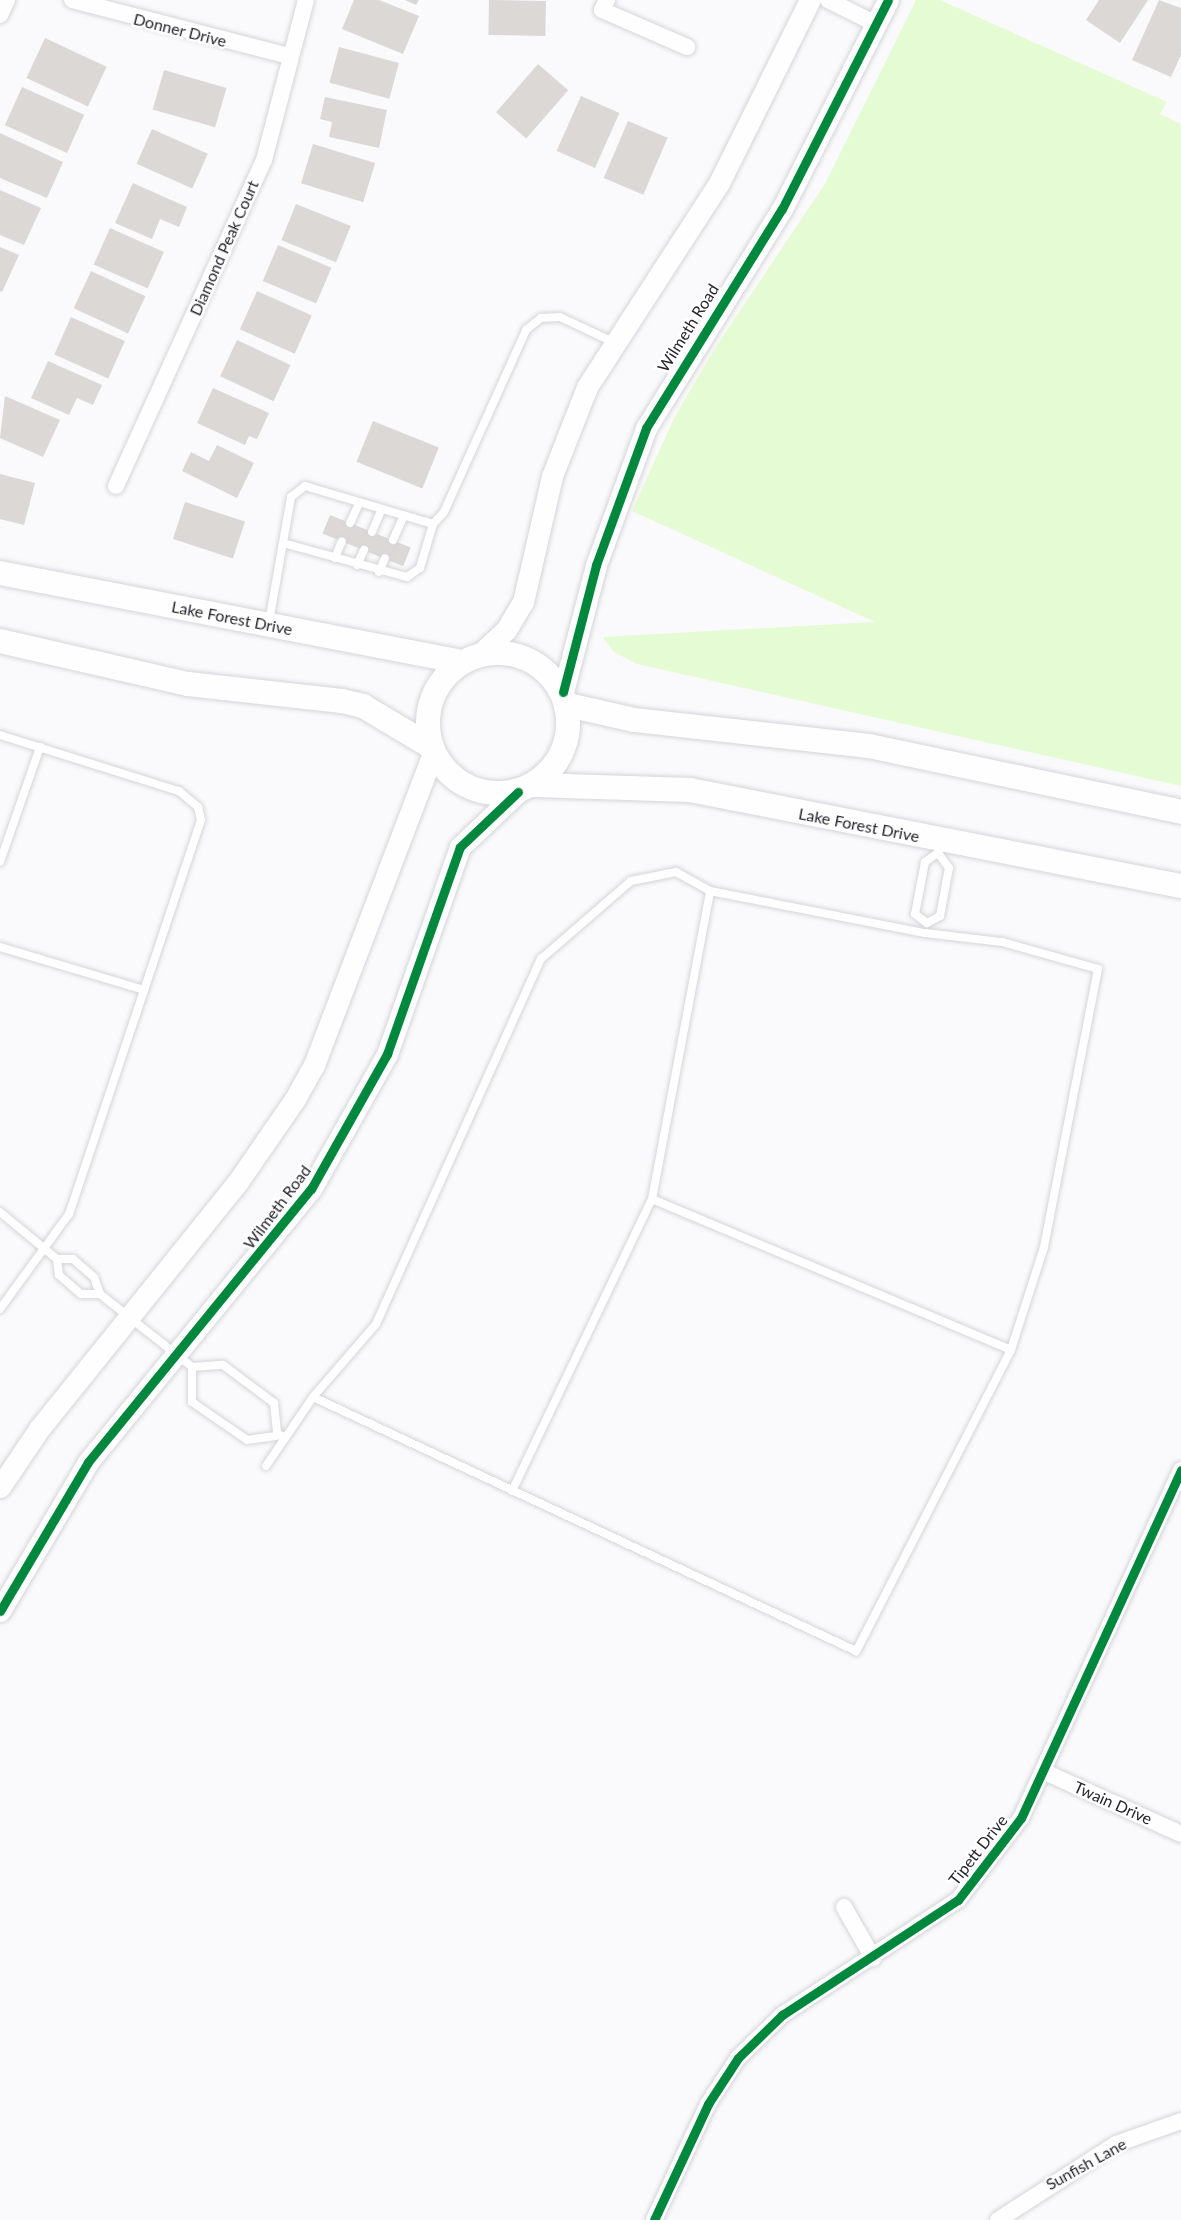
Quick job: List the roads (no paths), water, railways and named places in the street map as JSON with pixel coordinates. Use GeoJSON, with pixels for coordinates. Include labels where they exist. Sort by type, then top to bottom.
{"type":"FeatureCollection","features":[{"type":"Feature","properties":{"kind":"main road","name":"Lake Forest Drive"},"geometry":{"type":"LineString","coordinates":[[0,573],[268,625],[471,659]]}},
{"type":"Feature","properties":{"kind":"main road"},"geometry":{"type":"LineString","coordinates":[[0,641],[188,684],[352,704],[432,750],[446,771],[472,789],[526,788],[563,750],[566,698]]}},
{"type":"Feature","properties":{"kind":"main road"},"geometry":{"type":"LineString","coordinates":[[432,750],[433,697],[471,659],[524,658],[566,698],[634,720],[869,746],[1181,812]]}},
{"type":"Feature","properties":{"kind":"main road","name":"Lake Forest Drive"},"geometry":{"type":"LineString","coordinates":[[526,788],[681,789],[940,847],[1181,886]]}},
{"type":"Feature","properties":{"kind":"street"},"geometry":{"type":"LineString","coordinates":[[0,15],[7,0]]}},
{"type":"Feature","properties":{"kind":"street","name":"Donner Drive"},"geometry":{"type":"LineString","coordinates":[[72,0],[288,56]]}},
{"type":"Feature","properties":{"kind":"street","name":"Diamond Peak Court"},"geometry":{"type":"LineString","coordinates":[[116,486],[264,160],[288,56],[306,0]]}},
{"type":"Feature","properties":{"kind":"street"},"geometry":{"type":"LineString","coordinates":[[607,0],[602,10],[687,47]]}},
{"type":"Feature","properties":{"kind":"street"},"geometry":{"type":"LineString","coordinates":[[471,659],[506,630],[523,602],[552,476],[587,387],[613,342],[719,183],[810,0]]}},
{"type":"Feature","properties":{"kind":"street"},"geometry":{"type":"LineString","coordinates":[[828,0],[876,24]]}},
{"type":"Feature","properties":{"kind":"street","name":"Wilmeth Road"},"geometry":{"type":"LineString","coordinates":[[566,698],[596,565],[646,428],[782,209],[888,0]]}},
{"type":"Feature","properties":{"kind":"street"},"geometry":{"type":"LineString","coordinates":[[0,1487],[130,1315],[258,1154],[314,1065],[432,750]]}},
{"type":"Feature","properties":{"kind":"street","name":"Wilmeth Road"},"geometry":{"type":"LineString","coordinates":[[0,1611],[88,1462],[185,1361],[311,1189],[361,1108],[410,1002],[447,871],[478,826],[526,788]]}},
{"type":"Feature","properties":{"kind":"street","name":"Tipett Drive"},"geometry":{"type":"LineString","coordinates":[[654,2220],[708,2104],[738,2058],[782,2015],[873,1958],[958,1900],[1021,1818],[1045,1772],[1181,1470]]}},
{"type":"Feature","properties":{"kind":"street","name":"Twain Drive"},"geometry":{"type":"LineString","coordinates":[[1045,1772],[1181,1834]]}},
{"type":"Feature","properties":{"kind":"street"},"geometry":{"type":"LineString","coordinates":[[844,1907],[873,1958]]}},
{"type":"Feature","properties":{"kind":"street","name":"Sunfish Lane"},"geometry":{"type":"LineString","coordinates":[[999,2220],[1116,2144],[1181,2121]]}},
{"type":"Feature","properties":{"kind":"lane"},"geometry":{"type":"LineString","coordinates":[[283,543],[380,572],[407,577],[420,568],[433,524],[444,512],[526,330],[541,318],[560,317],[613,342]]}},
{"type":"Feature","properties":{"kind":"lane"},"geometry":{"type":"LineString","coordinates":[[268,625],[291,498],[305,486],[433,524]]}},
{"type":"Feature","properties":{"kind":"lane"},"geometry":{"type":"LineString","coordinates":[[350,523],[360,502]]}},
{"type":"Feature","properties":{"kind":"lane"},"geometry":{"type":"LineString","coordinates":[[372,532],[382,508]]}},
{"type":"Feature","properties":{"kind":"lane"},"geometry":{"type":"LineString","coordinates":[[393,540],[404,515]]}},
{"type":"Feature","properties":{"kind":"lane"},"geometry":{"type":"LineString","coordinates":[[335,558],[342,541]]}},
{"type":"Feature","properties":{"kind":"lane"},"geometry":{"type":"LineString","coordinates":[[357,565],[364,550]]}},
{"type":"Feature","properties":{"kind":"lane"},"geometry":{"type":"LineString","coordinates":[[380,572],[385,558]]}},
{"type":"Feature","properties":{"kind":"lane"},"geometry":{"type":"LineString","coordinates":[[0,735],[179,791],[198,807],[199,835],[144,990],[87,1170],[69,1214],[0,1309]]}},
{"type":"Feature","properties":{"kind":"lane"},"geometry":{"type":"LineString","coordinates":[[0,862],[40,747]]}},
{"type":"Feature","properties":{"kind":"lane"},"geometry":{"type":"LineString","coordinates":[[940,847],[949,868],[940,916],[927,923],[915,914],[925,862],[940,847]]}},
{"type":"Feature","properties":{"kind":"lane"},"geometry":{"type":"LineString","coordinates":[[266,1466],[313,1397],[376,1324],[541,959],[631,881],[676,872],[710,891],[925,933],[1002,942],[1098,969],[1044,1247],[1011,1350],[856,1651],[313,1397]]}},
{"type":"Feature","properties":{"kind":"lane"},"geometry":{"type":"LineString","coordinates":[[512,1491],[651,1199],[710,891]]}},
{"type":"Feature","properties":{"kind":"lane"},"geometry":{"type":"LineString","coordinates":[[925,933],[927,923]]}},
{"type":"Feature","properties":{"kind":"lane"},"geometry":{"type":"LineString","coordinates":[[0,947],[144,990]]}},
{"type":"Feature","properties":{"kind":"lane"},"geometry":{"type":"LineString","coordinates":[[651,1199],[1011,1350]]}},
{"type":"Feature","properties":{"kind":"lane"},"geometry":{"type":"LineString","coordinates":[[0,1212],[57,1259],[73,1259],[94,1277],[100,1294]]}},
{"type":"Feature","properties":{"kind":"lane"},"geometry":{"type":"LineString","coordinates":[[57,1259],[59,1275],[81,1294],[100,1294],[130,1315],[185,1361],[223,1365],[274,1403],[277,1433]]}},
{"type":"Feature","properties":{"kind":"lane"},"geometry":{"type":"LineString","coordinates":[[185,1361],[192,1402],[247,1440],[277,1433],[286,1439]]}}]}
